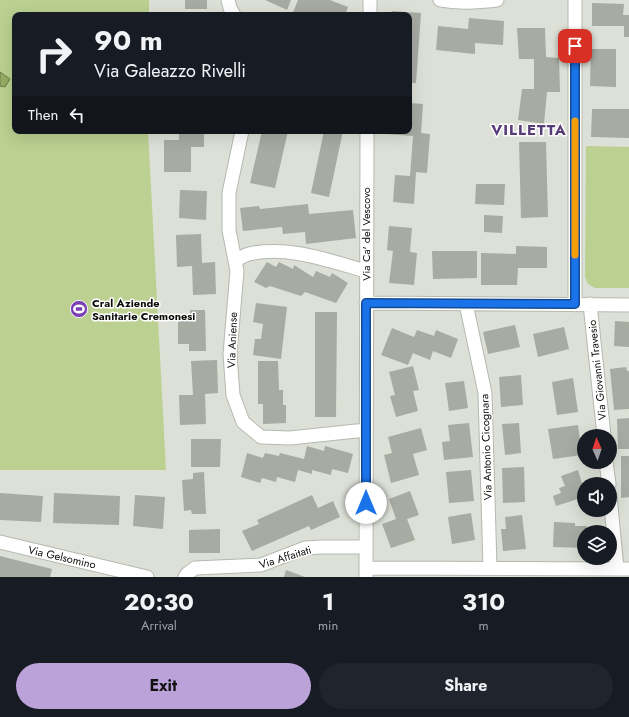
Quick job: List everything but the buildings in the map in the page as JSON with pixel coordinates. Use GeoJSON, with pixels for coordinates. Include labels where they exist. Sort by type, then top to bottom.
{"type":"FeatureCollection","features":[{"type":"Feature","properties":{"kind":"street"},"geometry":{"type":"LineString","coordinates":[[228,0],[232,12]]}},
{"type":"Feature","properties":{"kind":"street"},"geometry":{"type":"LineString","coordinates":[[370,0],[370,12]]}},
{"type":"Feature","properties":{"kind":"street"},"geometry":{"type":"LineString","coordinates":[[440,0],[449,2],[479,2],[497,0]]}},
{"type":"Feature","properties":{"kind":"street"},"geometry":{"type":"LineString","coordinates":[[575,0],[575,304]]}},
{"type":"Feature","properties":{"kind":"street","name":"Via Aniense"},"geometry":{"type":"LineString","coordinates":[[241,134],[229,193],[229,230],[237,271],[230,354],[233,395],[243,422],[261,436],[268,437],[290,438],[366,430]]}},
{"type":"Feature","properties":{"kind":"street","name":"Via Ca' del Vescovo"},"geometry":{"type":"LineString","coordinates":[[366,572],[367,134]]}},
{"type":"Feature","properties":{"kind":"street"},"geometry":{"type":"LineString","coordinates":[[235,260],[248,254],[273,251],[311,256],[366,271]]}},
{"type":"Feature","properties":{"kind":"street"},"geometry":{"type":"LineString","coordinates":[[366,303],[629,305]]}},
{"type":"Feature","properties":{"kind":"street","name":"Via Antonio Cicognara"},"geometry":{"type":"LineString","coordinates":[[466,304],[485,393],[490,568]]}},
{"type":"Feature","properties":{"kind":"street","name":"Via Giovanni Travesio"},"geometry":{"type":"LineString","coordinates":[[590,304],[603,429]]}},
{"type":"Feature","properties":{"kind":"street"},"geometry":{"type":"LineString","coordinates":[[366,572],[490,568],[623,569],[614,517]]}},
{"type":"Feature","properties":{"kind":"street","name":"Via Gelsomino"},"geometry":{"type":"LineString","coordinates":[[0,542],[147,577]]}},
{"type":"Feature","properties":{"kind":"street","name":"Via Affaitati"},"geometry":{"type":"LineString","coordinates":[[185,577],[196,568],[261,565],[305,548],[321,546],[366,547]]}},
{"type":"Feature","properties":{"kind":"shaded area","name":"Cral Aziende Sanitarie Cremonesi"},"geometry":{"type":"Polygon","coordinates":[[[0,0],[149,0],[149,12],[12,12],[12,134],[148,134],[166,470],[0,470],[0,0]]]}},
{"type":"Feature","properties":{"kind":"shaded area"},"geometry":{"type":"Polygon","coordinates":[[[0,72],[10,79],[5,87],[0,86],[0,72]]]}},
{"type":"Feature","properties":{"kind":"shaded area"},"geometry":{"type":"Polygon","coordinates":[[[586,146],[629,147],[629,288],[595,288],[588,284],[585,277],[586,146]]]}},
{"type":"Feature","properties":{"kind":"slow traffic"},"geometry":{"type":"LineString","coordinates":[[575,121],[575,255]]}},
{"type":"Feature","properties":{"kind":"place","name":"Cral Aziende Sanitarie Cremonesi"},"geometry":{"type":"Point","coordinates":[79,309]}},
{"type":"Feature","properties":{"kind":"district","name":"VILLETTA"},"geometry":{"type":"Point","coordinates":[529,130]}},
{"type":"Feature","properties":{"kind":"route"},"geometry":{"type":"LineString","coordinates":[[366,503],[366,303],[575,304],[575,46]]}}]}
